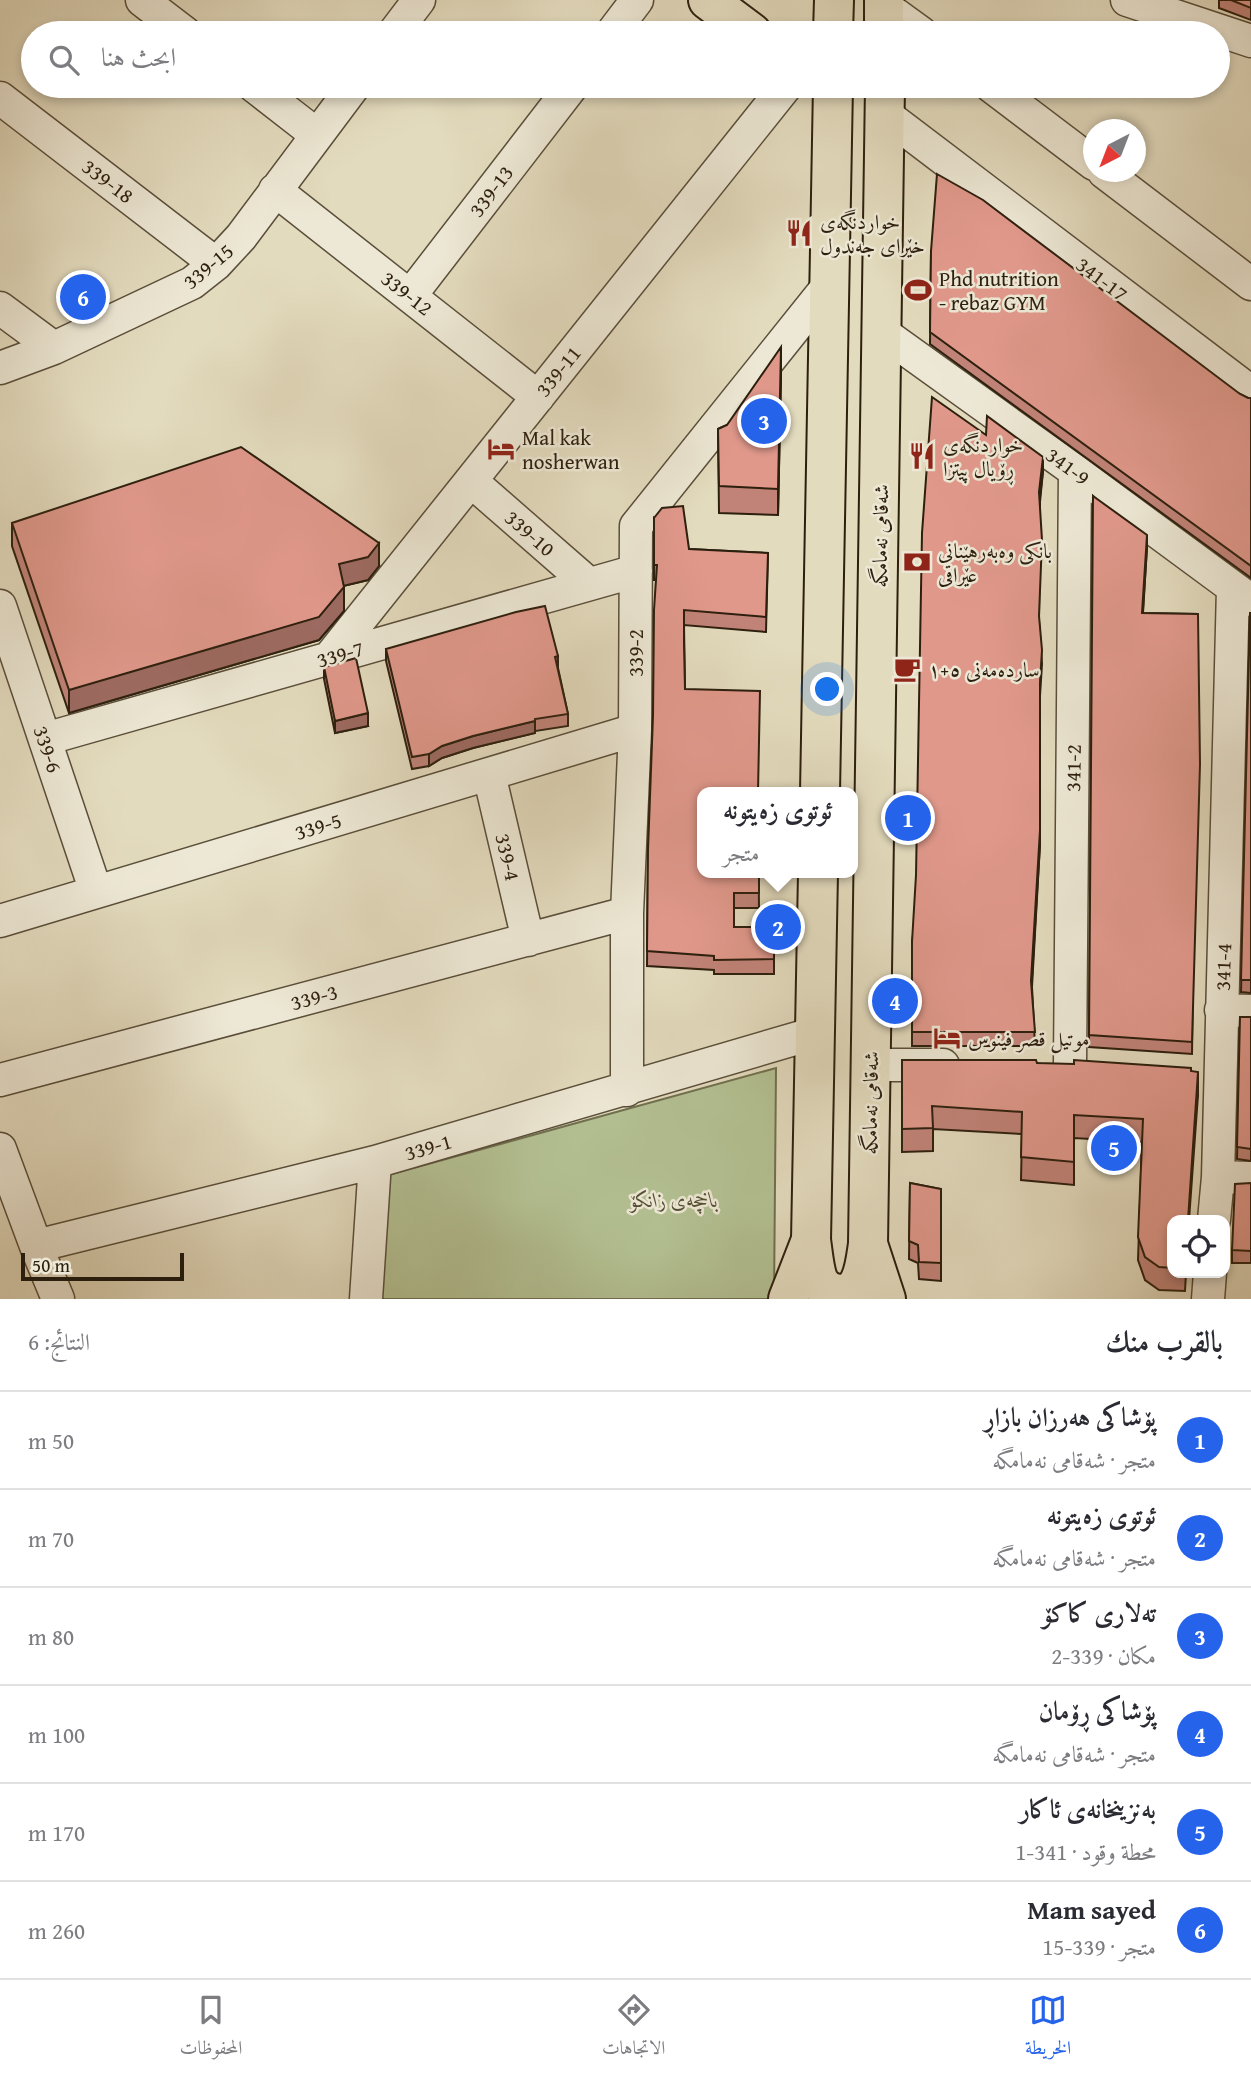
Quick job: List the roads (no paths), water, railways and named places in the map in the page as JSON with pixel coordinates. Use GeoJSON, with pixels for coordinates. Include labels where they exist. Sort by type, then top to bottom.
{"type":"FeatureCollection","features":[{"type":"Feature","properties":{"kind":"main road"},"geometry":{"type":"LineString","coordinates":[[708,0],[736,21]]}},
{"type":"Feature","properties":{"kind":"main road"},"geometry":{"type":"LineString","coordinates":[[834,0],[834,21]]}},
{"type":"Feature","properties":{"kind":"main road"},"geometry":{"type":"LineString","coordinates":[[820,787],[832,98]]}},
{"type":"Feature","properties":{"kind":"main road","name":"شەقامی نەمامگە"},"geometry":{"type":"LineString","coordinates":[[818,878],[811,1240],[819,1281],[827,1290],[838,1294],[850,1291],[859,1284],[868,1244],[886,100]]}},
{"type":"Feature","properties":{"kind":"main road"},"geometry":{"type":"LineString","coordinates":[[788,1299],[811,1240]]}},
{"type":"Feature","properties":{"kind":"main road"},"geometry":{"type":"LineString","coordinates":[[868,1244],[886,1299]]}},
{"type":"Feature","properties":{"kind":"street"},"geometry":{"type":"LineString","coordinates":[[142,0],[170,21]]}},
{"type":"Feature","properties":{"kind":"street"},"geometry":{"type":"LineString","coordinates":[[621,21],[637,0]]}},
{"type":"Feature","properties":{"kind":"street"},"geometry":{"type":"LineString","coordinates":[[1127,0],[1191,21]]}},
{"type":"Feature","properties":{"kind":"street"},"geometry":{"type":"LineString","coordinates":[[401,21],[413,2]]}},
{"type":"Feature","properties":{"kind":"street"},"geometry":{"type":"LineString","coordinates":[[882,10],[901,21]]}},
{"type":"Feature","properties":{"kind":"street"},"geometry":{"type":"LineString","coordinates":[[1230,34],[1251,41]]}},
{"type":"Feature","properties":{"kind":"street","name":"339-18"},"geometry":{"type":"LineString","coordinates":[[0,98],[216,264]]}},
{"type":"Feature","properties":{"kind":"street"},"geometry":{"type":"LineString","coordinates":[[269,98],[317,135]]}},
{"type":"Feature","properties":{"kind":"street","name":"339-15"},"geometry":{"type":"LineString","coordinates":[[0,368],[54,348],[192,283],[216,264],[241,237],[345,98]]}},
{"type":"Feature","properties":{"kind":"street","name":"339-13"},"geometry":{"type":"LineString","coordinates":[[410,296],[563,98]]}},
{"type":"Feature","properties":{"kind":"street","name":"339-11"},"geometry":{"type":"LineString","coordinates":[[330,657],[776,98]]}},
{"type":"Feature","properties":{"kind":"street"},"geometry":{"type":"LineString","coordinates":[[1007,98],[1083,156]]}},
{"type":"Feature","properties":{"kind":"street","name":"341-17"},"geometry":{"type":"LineString","coordinates":[[886,100],[1251,392]]}},
{"type":"Feature","properties":{"kind":"street"},"geometry":{"type":"LineString","coordinates":[[1117,182],[1251,284]]}},
{"type":"Feature","properties":{"kind":"street","name":"339-12"},"geometry":{"type":"LineString","coordinates":[[275,190],[538,397]]}},
{"type":"Feature","properties":{"kind":"street","name":"339-2"},"geometry":{"type":"LineString","coordinates":[[627,1090],[627,913],[635,730],[636,526],[830,285]]}},
{"type":"Feature","properties":{"kind":"street"},"geometry":{"type":"LineString","coordinates":[[0,308],[54,348]]}},
{"type":"Feature","properties":{"kind":"street","name":"341-9"},"geometry":{"type":"LineString","coordinates":[[883,333],[1242,594]]}},
{"type":"Feature","properties":{"kind":"street","name":"341-2"},"geometry":{"type":"LineString","coordinates":[[1070,1065],[1075,471]]}},
{"type":"Feature","properties":{"kind":"street","name":"339-10"},"geometry":{"type":"LineString","coordinates":[[471,481],[589,584]]}},
{"type":"Feature","properties":{"kind":"street","name":"339-7"},"geometry":{"type":"LineString","coordinates":[[45,738],[636,571]]}},
{"type":"Feature","properties":{"kind":"street","name":"341-4"},"geometry":{"type":"LineString","coordinates":[[1214,1215],[1218,1177],[1206,1074],[1236,1011],[1242,594]]}},
{"type":"Feature","properties":{"kind":"street","name":"339-6"},"geometry":{"type":"LineString","coordinates":[[0,606],[96,892]]}},
{"type":"Feature","properties":{"kind":"street","name":"339-5"},"geometry":{"type":"LineString","coordinates":[[0,921],[635,730]]}},
{"type":"Feature","properties":{"kind":"street","name":"339-4"},"geometry":{"type":"LineString","coordinates":[[489,774],[528,940]]}},
{"type":"Feature","properties":{"kind":"street","name":"339-3"},"geometry":{"type":"LineString","coordinates":[[0,1080],[627,913]]}},
{"type":"Feature","properties":{"kind":"street","name":"339-1"},"geometry":{"type":"LineString","coordinates":[[36,1246],[375,1162],[815,1033]]}},
{"type":"Feature","properties":{"kind":"street"},"geometry":{"type":"LineString","coordinates":[[871,1065],[977,1065]]}},
{"type":"Feature","properties":{"kind":"street"},"geometry":{"type":"LineString","coordinates":[[1,1154],[58,1299]]}},
{"type":"Feature","properties":{"kind":"street"},"geometry":{"type":"LineString","coordinates":[[366,1299],[375,1162]]}},
{"type":"Feature","properties":{"kind":"street"},"geometry":{"type":"LineString","coordinates":[[1218,1177],[1251,1178]]}},
{"type":"Feature","properties":{"kind":"street"},"geometry":{"type":"LineString","coordinates":[[36,1246],[52,1299]]}},
{"type":"Feature","properties":{"kind":"street"},"geometry":{"type":"LineString","coordinates":[[1208,1299],[1210,1278]]}},
{"type":"Feature","properties":{"kind":"place","name":"خواردنگەی خێرای جەندول"},"geometry":{"type":"Point","coordinates":[799,233]}},
{"type":"Feature","properties":{"kind":"place","name":"Phd nutrition - rebaz GYM"},"geometry":{"type":"Point","coordinates":[918,290]}},
{"type":"Feature","properties":{"kind":"place","name":"Mam sayed"},"geometry":{"type":"Point","coordinates":[83,297]}},
{"type":"Feature","properties":{"kind":"place","name":"تەلاری کاکۆ"},"geometry":{"type":"Point","coordinates":[764,421]}},
{"type":"Feature","properties":{"kind":"place","name":"Mal kak nosherwan"},"geometry":{"type":"Point","coordinates":[501,449]}},
{"type":"Feature","properties":{"kind":"place","name":"خواردنگەی ڕۆیال پیتزا"},"geometry":{"type":"Point","coordinates":[922,456]}},
{"type":"Feature","properties":{"kind":"place","name":"بانکی وەبەرهێنانی عێراقی"},"geometry":{"type":"Point","coordinates":[917,562]}},
{"type":"Feature","properties":{"kind":"place","name":"ساردەمەنی ٥+١"},"geometry":{"type":"Point","coordinates":[907,669]}},
{"type":"Feature","properties":{"kind":"place","name":"پۆشاکی هەرزان بازاڕ"},"geometry":{"type":"Point","coordinates":[908,818]}},
{"type":"Feature","properties":{"kind":"place","name":"ئوتوی زەیتونە"},"geometry":{"type":"Point","coordinates":[778,927]}},
{"type":"Feature","properties":{"kind":"place","name":"پۆشاکی ڕۆمان"},"geometry":{"type":"Point","coordinates":[895,1001]}},
{"type":"Feature","properties":{"kind":"place","name":"موتيل قصر فينوس"},"geometry":{"type":"Point","coordinates":[947,1038]}},
{"type":"Feature","properties":{"kind":"place","name":"بەنزینخانەی ئاکار"},"geometry":{"type":"Point","coordinates":[1114,1148]}},
{"type":"Feature","properties":{"kind":"park label","name":"باخچەی زانکۆ"},"geometry":{"type":"Point","coordinates":[674,1199]}}]}
